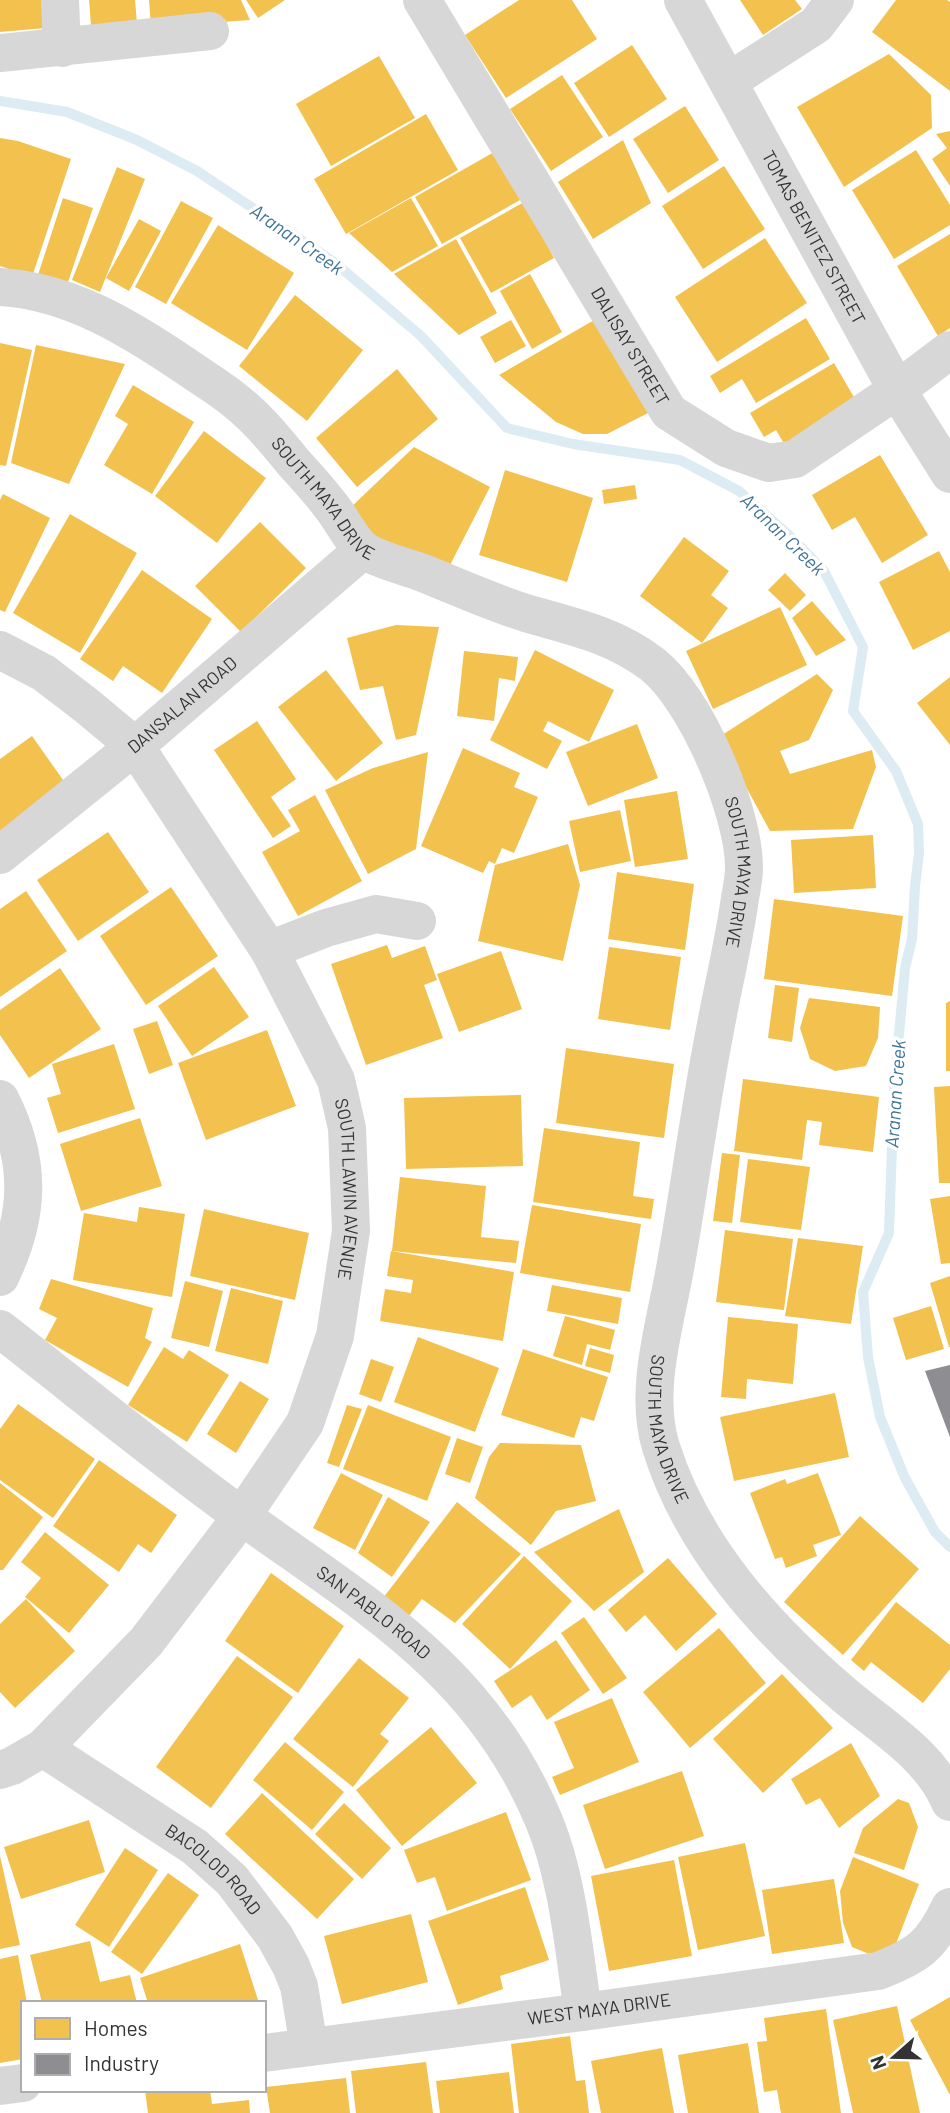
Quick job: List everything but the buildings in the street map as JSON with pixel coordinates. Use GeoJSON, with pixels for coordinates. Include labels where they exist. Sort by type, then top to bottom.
{"type":"FeatureCollection","features":[{"type":"Feature","properties":{"kind":"street"},"geometry":{"type":"LineString","coordinates":[[60,0],[62,48]]}},
{"type":"Feature","properties":{"kind":"street","name":"DALISAY STREET"},"geometry":{"type":"LineString","coordinates":[[422,0],[669,412],[726,448],[769,463],[795,459],[897,390],[950,350]]}},
{"type":"Feature","properties":{"kind":"street","name":"TOMAS BENITEZ STREET"},"geometry":{"type":"LineString","coordinates":[[683,0],[897,390],[950,474]]}},
{"type":"Feature","properties":{"kind":"street"},"geometry":{"type":"LineString","coordinates":[[729,81],[816,25],[835,0]]}},
{"type":"Feature","properties":{"kind":"street"},"geometry":{"type":"LineString","coordinates":[[0,53],[210,32]]}},
{"type":"Feature","properties":{"kind":"street","name":"SOUTH MAYA DRIVE"},"geometry":{"type":"LineString","coordinates":[[0,287],[60,299],[110,319],[143,337],[236,401],[268,432],[331,506],[363,550],[524,612],[599,634],[630,649],[657,668],[675,688],[714,758],[733,809],[744,868],[737,923],[712,1043],[692,1178],[662,1340],[655,1409],[659,1440],[680,1497],[741,1592],[778,1635],[844,1695],[901,1740],[933,1773],[950,1802]]}},
{"type":"Feature","properties":{"kind":"street","name":"DANSALAN ROAD"},"geometry":{"type":"LineString","coordinates":[[0,855],[135,746],[363,550]]}},
{"type":"Feature","properties":{"kind":"street","name":"SOUTH LAWIN AVENUE"},"geometry":{"type":"LineString","coordinates":[[0,650],[44,673],[135,746],[270,950],[336,1080],[347,1128],[351,1231],[335,1336],[305,1423],[242,1516],[146,1642],[43,1748],[0,1770]]}},
{"type":"Feature","properties":{"kind":"street"},"geometry":{"type":"LineString","coordinates":[[270,950],[326,928],[376,914],[417,921]]}},
{"type":"Feature","properties":{"kind":"street"},"geometry":{"type":"LineString","coordinates":[[0,1100],[10,1118],[23,1160],[23,1197],[12,1253],[0,1277]]}},
{"type":"Feature","properties":{"kind":"street","name":"SAN PABLO ROAD"},"geometry":{"type":"LineString","coordinates":[[0,1329],[242,1516],[351,1592],[407,1637],[461,1688],[496,1731],[531,1793],[554,1849],[583,2012]]}},
{"type":"Feature","properties":{"kind":"street","name":"BACOLOD ROAD"},"geometry":{"type":"LineString","coordinates":[[43,1748],[195,1847],[232,1880],[275,1937],[291,1966],[299,1986],[309,2047]]}},
{"type":"Feature","properties":{"kind":"street","name":"WEST MAYA DRIVE"},"geometry":{"type":"LineString","coordinates":[[266,2053],[583,2012],[877,1970],[902,1961],[928,1944],[950,1907]]}},
{"type":"Feature","properties":{"kind":"street"},"geometry":{"type":"LineString","coordinates":[[0,2086],[21,2083]]}},
{"type":"Feature","properties":{"kind":"waterway","name":"Aranan Creek"},"geometry":{"type":"LineString","coordinates":[[0,101],[67,112],[137,140],[197,171],[334,262],[421,336],[507,428],[573,444],[680,460],[739,491],[791,537],[824,571],[863,647],[853,711],[896,771],[918,824],[919,853],[912,939],[905,968],[894,1090],[889,1233],[863,1292],[868,1357],[880,1417],[905,1478],[935,1532],[950,1547]]}}]}
